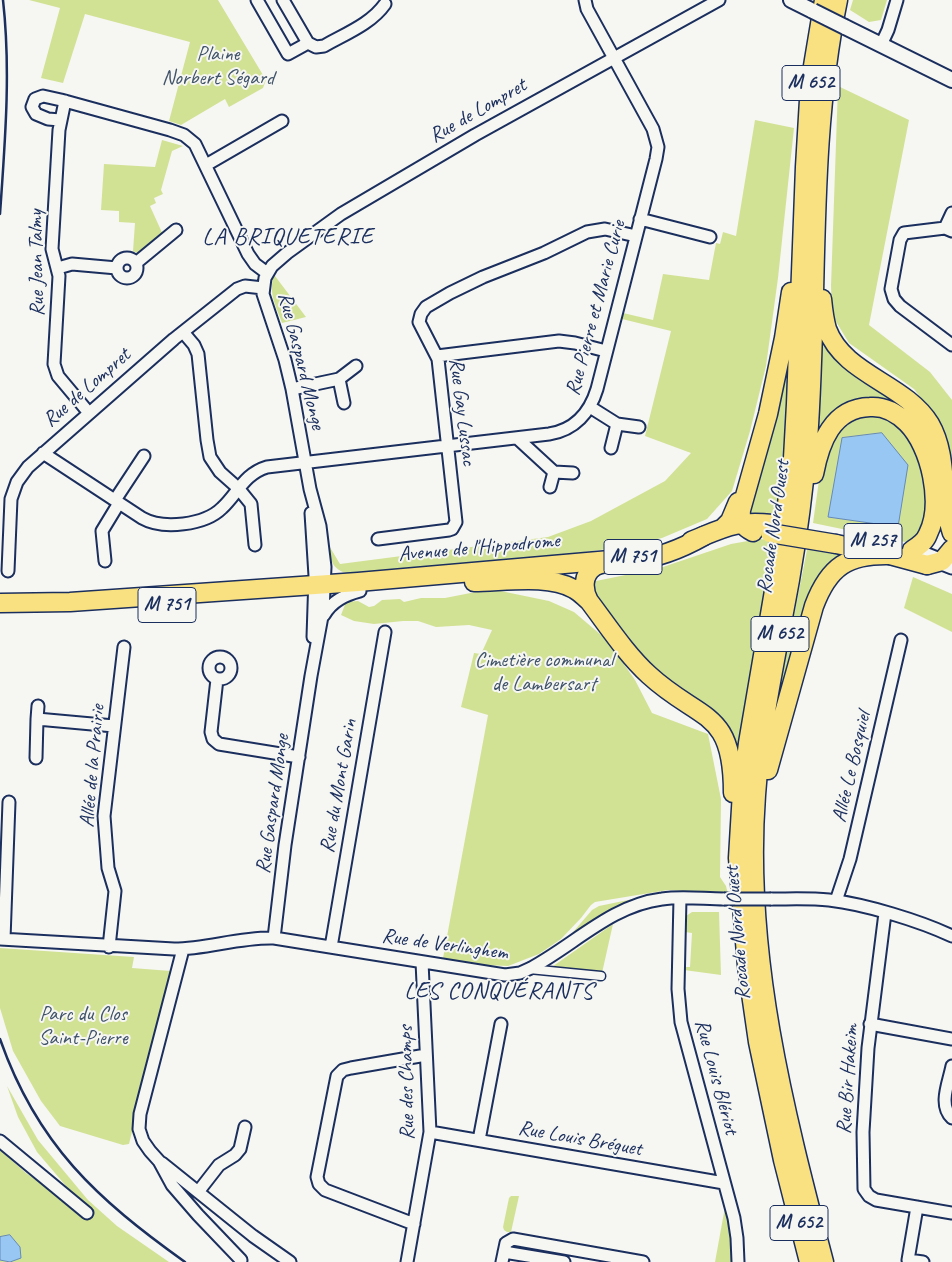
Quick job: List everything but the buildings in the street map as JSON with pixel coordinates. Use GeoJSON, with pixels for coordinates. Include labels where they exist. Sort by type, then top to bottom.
{"type":"FeatureCollection","features":[{"type":"Feature","properties":{"kind":"main road","name":"Rocade Nord Ouest"},"geometry":{"type":"LineString","coordinates":[[824,1262],[794,1145],[769,1026],[758,944],[753,845],[762,742],[796,547],[805,476],[809,423],[818,187],[826,71],[838,0]]}},
{"type":"Feature","properties":{"kind":"main road","name":"Rocade Nord Ouest"},"geometry":{"type":"LineString","coordinates":[[809,1262],[758,1042],[747,966],[738,858],[742,792],[750,724],[781,550],[792,472],[803,218],[810,95],[818,5]]}},
{"type":"Feature","properties":{"kind":"main road"},"geometry":{"type":"LineString","coordinates":[[818,187],[822,299],[828,330],[835,343],[848,358],[860,368],[903,395],[916,406],[928,422],[937,439],[940,452],[946,508],[952,533]]}},
{"type":"Feature","properties":{"kind":"main road"},"geometry":{"type":"LineString","coordinates":[[752,528],[741,510],[762,435],[776,374],[786,326],[803,218]]}},
{"type":"Feature","properties":{"kind":"main road"},"geometry":{"type":"LineString","coordinates":[[796,547],[810,496],[816,464],[825,437],[842,416],[858,408],[871,407],[889,410],[909,425],[922,445],[929,465],[934,496],[932,522],[926,538],[912,550]]}},
{"type":"Feature","properties":{"kind":"main road","name":"Avenue de l'Hippodrome"},"geometry":{"type":"LineString","coordinates":[[359,586],[474,582],[650,564],[752,528]]}},
{"type":"Feature","properties":{"kind":"main road","name":"Avenue de l'Hippodrome"},"geometry":{"type":"LineString","coordinates":[[4,608],[60,612],[359,586],[636,557],[655,553],[704,536],[752,528],[912,550],[943,560],[952,576]]}},
{"type":"Feature","properties":{"kind":"main road"},"geometry":{"type":"LineString","coordinates":[[589,601],[584,585],[590,571],[599,565],[632,561],[669,552],[684,547],[704,536]]}},
{"type":"Feature","properties":{"kind":"main road","name":"Avenue de l'Hippodrome"},"geometry":{"type":"LineString","coordinates":[[835,539],[890,555],[943,560]]}},
{"type":"Feature","properties":{"kind":"main road"},"geometry":{"type":"LineString","coordinates":[[753,845],[770,762],[817,597],[829,578],[849,560],[865,555],[890,555]]}},
{"type":"Feature","properties":{"kind":"main road"},"geometry":{"type":"LineString","coordinates":[[474,582],[537,580],[554,582],[575,589],[589,601],[642,669],[660,685],[703,713],[714,723],[724,735],[729,750],[732,767],[734,828],[738,858]]}},
{"type":"Feature","properties":{"kind":"main road","name":"Avenue de l'Hippodrome"},"geometry":{"type":"LineString","coordinates":[[4,608],[289,586],[320,589]]}},
{"type":"Feature","properties":{"kind":"street"},"geometry":{"type":"LineString","coordinates":[[257,0],[288,54],[308,42]]}},
{"type":"Feature","properties":{"kind":"street"},"geometry":{"type":"LineString","coordinates":[[283,0],[308,42],[316,47],[324,46],[372,18],[380,12],[385,4]]}},
{"type":"Feature","properties":{"kind":"street","name":"Rue Pierre et Marie Curie"},"geometry":{"type":"LineString","coordinates":[[43,453],[142,518],[155,524],[186,523],[202,519],[218,511],[250,475],[261,469],[306,462],[517,438],[561,431],[577,422],[590,407],[597,389],[656,158],[657,141],[651,124],[587,9],[585,0]]}},
{"type":"Feature","properties":{"kind":"street","name":"Rue de Lompret"},"geometry":{"type":"LineString","coordinates":[[267,273],[287,253],[348,209],[475,134],[719,0]]}},
{"type":"Feature","properties":{"kind":"street"},"geometry":{"type":"LineString","coordinates":[[791,0],[818,5],[845,27],[952,80]]}},
{"type":"Feature","properties":{"kind":"street"},"geometry":{"type":"LineString","coordinates":[[877,43],[888,30],[897,0]]}},
{"type":"Feature","properties":{"kind":"street"},"geometry":{"type":"LineString","coordinates":[[60,120],[48,119],[36,114],[33,103],[35,99],[43,96],[65,101],[184,135],[195,144],[248,254],[255,264],[267,273]]}},
{"type":"Feature","properties":{"kind":"street","name":"Rue Jean Talmy"},"geometry":{"type":"LineString","coordinates":[[65,101],[60,120],[52,249],[59,276],[55,368],[61,381],[89,413]]}},
{"type":"Feature","properties":{"kind":"street"},"geometry":{"type":"LineString","coordinates":[[206,165],[282,122]]}},
{"type":"Feature","properties":{"kind":"street"},"geometry":{"type":"LineString","coordinates":[[952,213],[948,229],[906,232],[903,234],[892,286],[894,299],[900,306],[952,345]]}},
{"type":"Feature","properties":{"kind":"street"},"geometry":{"type":"LineString","coordinates":[[640,219],[710,237]]}},
{"type":"Feature","properties":{"kind":"street","name":"Rue Gay Lussac"},"geometry":{"type":"LineString","coordinates":[[378,538],[452,529],[456,522],[437,356],[419,322],[423,310],[470,283],[544,253],[587,232],[605,229],[636,236]]}},
{"type":"Feature","properties":{"kind":"street"},"geometry":{"type":"LineString","coordinates":[[136,263],[176,230]]}},
{"type":"Feature","properties":{"kind":"street"},"geometry":{"type":"LineString","coordinates":[[124,258],[132,259],[136,263],[137,272],[130,278],[121,276],[117,268],[118,263],[124,258]]}},
{"type":"Feature","properties":{"kind":"street"},"geometry":{"type":"LineString","coordinates":[[58,268],[72,264],[117,268]]}},
{"type":"Feature","properties":{"kind":"street","name":"Rue Gaspard Monge"},"geometry":{"type":"LineString","coordinates":[[267,273],[263,288],[292,388],[306,462],[322,619],[298,756],[274,938]]}},
{"type":"Feature","properties":{"kind":"street","name":"Rue de Lompret"},"geometry":{"type":"LineString","coordinates":[[8,571],[12,493],[24,471],[183,332],[241,287],[263,288]]}},
{"type":"Feature","properties":{"kind":"street"},"geometry":{"type":"LineString","coordinates":[[183,332],[194,345],[198,354],[210,457],[220,472],[249,500],[252,508],[255,545]]}},
{"type":"Feature","properties":{"kind":"street"},"geometry":{"type":"LineString","coordinates":[[437,356],[559,341],[606,351]]}},
{"type":"Feature","properties":{"kind":"street"},"geometry":{"type":"LineString","coordinates":[[292,388],[339,380],[356,366]]}},
{"type":"Feature","properties":{"kind":"street"},"geometry":{"type":"LineString","coordinates":[[339,380],[344,403]]}},
{"type":"Feature","properties":{"kind":"street"},"geometry":{"type":"LineString","coordinates":[[590,407],[617,424],[639,427]]}},
{"type":"Feature","properties":{"kind":"street"},"geometry":{"type":"LineString","coordinates":[[611,448],[617,424]]}},
{"type":"Feature","properties":{"kind":"street"},"geometry":{"type":"LineString","coordinates":[[517,438],[554,472],[573,473]]}},
{"type":"Feature","properties":{"kind":"street"},"geometry":{"type":"LineString","coordinates":[[105,561],[102,531],[144,456]]}},
{"type":"Feature","properties":{"kind":"street"},"geometry":{"type":"LineString","coordinates":[[550,487],[554,472]]}},
{"type":"Feature","properties":{"kind":"street","name":"Rue Gaspard Monge"},"geometry":{"type":"LineString","coordinates":[[310,489],[318,518],[325,558],[311,676]]}},
{"type":"Feature","properties":{"kind":"street"},"geometry":{"type":"LineString","coordinates":[[289,586],[308,573],[311,565],[313,544]]}},
{"type":"Feature","properties":{"kind":"street"},"geometry":{"type":"LineString","coordinates":[[322,619],[336,601],[359,586],[336,575],[328,566],[325,558]]}},
{"type":"Feature","properties":{"kind":"street","name":"Rue du Mont Garin"},"geometry":{"type":"LineString","coordinates":[[331,947],[385,632]]}},
{"type":"Feature","properties":{"kind":"street","name":"Allée Le Bosquiel"},"geometry":{"type":"LineString","coordinates":[[836,901],[850,859],[901,640]]}},
{"type":"Feature","properties":{"kind":"street","name":"Allée de la Prairie"},"geometry":{"type":"LineString","coordinates":[[109,946],[115,891],[108,868],[104,816],[124,648]]}},
{"type":"Feature","properties":{"kind":"street"},"geometry":{"type":"LineString","coordinates":[[217,678],[211,732],[213,739],[219,744],[298,756]]}},
{"type":"Feature","properties":{"kind":"street"},"geometry":{"type":"LineString","coordinates":[[36,758],[38,706]]}},
{"type":"Feature","properties":{"kind":"street"},"geometry":{"type":"LineString","coordinates":[[37,719],[114,726]]}},
{"type":"Feature","properties":{"kind":"street"},"geometry":{"type":"LineString","coordinates":[[2,939],[9,802]]}},
{"type":"Feature","properties":{"kind":"street","name":"Rue de Verlinghem"},"geometry":{"type":"LineString","coordinates":[[2,939],[183,949],[244,939],[274,938],[501,975],[514,974],[529,969],[622,911],[658,900],[680,898],[836,901],[885,913],[952,936]]}},
{"type":"Feature","properties":{"kind":"street","name":"Rue Louis Blériot"},"geometry":{"type":"LineString","coordinates":[[680,898],[678,1005],[736,1228],[738,1262]]}},
{"type":"Feature","properties":{"kind":"street","name":"Rue Bir Hakeim"},"geometry":{"type":"LineString","coordinates":[[885,913],[870,1024],[863,1122],[864,1189],[873,1199],[952,1214]]}},
{"type":"Feature","properties":{"kind":"street"},"geometry":{"type":"LineString","coordinates":[[183,949],[140,1114],[139,1129],[143,1141],[159,1161],[262,1243],[290,1262]]}},
{"type":"Feature","properties":{"kind":"street","name":"Rue des Champs"},"geometry":{"type":"LineString","coordinates":[[407,1262],[430,1132],[422,962]]}},
{"type":"Feature","properties":{"kind":"street"},"geometry":{"type":"LineString","coordinates":[[529,969],[601,976]]}},
{"type":"Feature","properties":{"kind":"street"},"geometry":{"type":"LineString","coordinates":[[480,1140],[501,1024]]}},
{"type":"Feature","properties":{"kind":"street"},"geometry":{"type":"LineString","coordinates":[[870,1024],[952,1039]]}},
{"type":"Feature","properties":{"kind":"street"},"geometry":{"type":"LineString","coordinates":[[414,1224],[325,1190],[319,1184],[317,1177],[337,1076],[344,1070],[351,1068],[426,1055]]}},
{"type":"Feature","properties":{"kind":"street"},"geometry":{"type":"LineString","coordinates":[[952,1066],[945,1108],[952,1118]]}},
{"type":"Feature","properties":{"kind":"street"},"geometry":{"type":"LineString","coordinates":[[198,1192],[219,1165],[235,1155],[240,1149],[245,1127]]}},
{"type":"Feature","properties":{"kind":"street","name":"Rue Louis Bréguet"},"geometry":{"type":"LineString","coordinates":[[430,1132],[724,1183]]}},
{"type":"Feature","properties":{"kind":"street"},"geometry":{"type":"LineString","coordinates":[[0,1141],[86,1213]]}},
{"type":"Feature","properties":{"kind":"street"},"geometry":{"type":"LineString","coordinates":[[159,1161],[178,1193],[241,1260]]}},
{"type":"Feature","properties":{"kind":"street"},"geometry":{"type":"LineString","coordinates":[[917,1207],[908,1260],[923,1262]]}},
{"type":"Feature","properties":{"kind":"street"},"geometry":{"type":"LineString","coordinates":[[564,1262],[503,1257],[506,1243],[513,1239],[613,1259],[643,1262]]}},
{"type":"Feature","properties":{"kind":"green space","name":"Plaine Norbert Ségard"},"geometry":{"type":"Polygon","coordinates":[[[29,0],[218,0],[266,80],[263,88],[229,107],[225,99],[181,125],[169,121],[190,42],[85,14],[63,83],[41,78],[60,8],[29,0]]]}},
{"type":"Feature","properties":{"kind":"green space"},"geometry":{"type":"Polygon","coordinates":[[[853,0],[887,0],[881,20],[869,22],[850,10],[853,0]]]}},
{"type":"Feature","properties":{"kind":"green space"},"geometry":{"type":"Polygon","coordinates":[[[838,86],[909,120],[869,325],[930,372],[952,400],[952,503],[948,456],[939,422],[914,389],[849,343],[832,315],[831,286],[838,86]]]}},
{"type":"Feature","properties":{"kind":"green space"},"geometry":{"type":"Polygon","coordinates":[[[755,120],[794,128],[778,278],[766,366],[750,431],[732,491],[707,519],[662,538],[616,548],[544,557],[352,574],[337,568],[331,560],[328,544],[340,564],[548,537],[591,521],[665,481],[691,453],[645,436],[671,331],[622,319],[623,313],[653,320],[663,274],[709,280],[716,243],[720,244],[723,232],[736,236],[755,120]]]}},
{"type":"Feature","properties":{"kind":"green space"},"geometry":{"type":"Polygon","coordinates":[[[162,140],[183,146],[172,151],[161,190],[163,194],[154,198],[156,203],[150,206],[164,237],[139,254],[133,251],[135,223],[119,222],[119,211],[101,210],[104,164],[155,167],[162,140]]]}},
{"type":"Feature","properties":{"kind":"green space"},"geometry":{"type":"Polygon","coordinates":[[[274,275],[306,317],[282,323],[272,294],[274,275]]]}},
{"type":"Feature","properties":{"kind":"green space"},"geometry":{"type":"Polygon","coordinates":[[[795,302],[786,454],[778,514],[745,514],[795,302]]]}},
{"type":"Feature","properties":{"kind":"green space"},"geometry":{"type":"Polygon","coordinates":[[[820,326],[917,413],[932,456],[876,403],[816,444],[820,326]]]}},
{"type":"Feature","properties":{"kind":"green space"},"geometry":{"type":"Polygon","coordinates":[[[882,414],[902,428],[914,446],[921,463],[928,501],[924,522],[917,537],[905,542],[813,523],[821,466],[834,434],[849,421],[867,415],[882,414]]]}},
{"type":"Feature","properties":{"kind":"green space"},"geometry":{"type":"Polygon","coordinates":[[[759,539],[773,540],[737,772],[735,754],[661,680],[588,591],[591,582],[660,568],[731,544],[759,539]]]}},
{"type":"Feature","properties":{"kind":"green space"},"geometry":{"type":"Polygon","coordinates":[[[808,545],[834,549],[843,557],[823,569],[814,583],[766,756],[808,545]]]}},
{"type":"Feature","properties":{"kind":"green space"},"geometry":{"type":"Polygon","coordinates":[[[913,577],[952,594],[952,632],[904,608],[913,577]]]}},
{"type":"Feature","properties":{"kind":"green space","name":"Cimetière communal de Lambersart"},"geometry":{"type":"Polygon","coordinates":[[[491,589],[549,601],[574,612],[607,640],[635,680],[652,713],[708,734],[721,799],[720,877],[726,886],[728,894],[668,890],[595,902],[561,939],[539,954],[508,966],[486,965],[443,958],[488,715],[461,707],[474,653],[481,654],[492,630],[469,625],[436,627],[418,621],[374,624],[354,621],[341,615],[346,602],[358,601],[369,607],[382,600],[400,599],[404,602],[421,598],[445,598],[491,589]]]}},
{"type":"Feature","properties":{"kind":"green space"},"geometry":{"type":"Polygon","coordinates":[[[638,898],[602,916],[568,938],[592,910],[599,906],[638,898]]]}},
{"type":"Feature","properties":{"kind":"green space"},"geometry":{"type":"Polygon","coordinates":[[[692,912],[719,912],[721,975],[684,970],[684,967],[690,967],[692,933],[685,932],[686,916],[692,912]]]}},
{"type":"Feature","properties":{"kind":"green space"},"geometry":{"type":"Polygon","coordinates":[[[613,924],[602,973],[549,969],[613,924]]]}},
{"type":"Feature","properties":{"kind":"green space","name":"Parc du Clos Saint-Pierre"},"geometry":{"type":"Polygon","coordinates":[[[0,948],[134,957],[132,968],[171,971],[129,1144],[123,1145],[60,1126],[41,1101],[13,1051],[0,1008],[0,948]]]}},
{"type":"Feature","properties":{"kind":"green space"},"geometry":{"type":"Polygon","coordinates":[[[7,1086],[38,1140],[88,1200],[117,1226],[169,1262],[0,1262],[0,1150],[26,1173],[63,1199],[66,1186],[37,1152],[18,1117],[7,1086]]]}},
{"type":"Feature","properties":{"kind":"green space"},"geometry":{"type":"Polygon","coordinates":[[[511,1196],[519,1196],[511,1232],[507,1232],[503,1227],[511,1196]]]}},
{"type":"Feature","properties":{"kind":"green space"},"geometry":{"type":"Polygon","coordinates":[[[725,1207],[733,1239],[733,1262],[715,1262],[725,1207]]]}},
{"type":"Feature","properties":{"kind":"water"},"geometry":{"type":"Polygon","coordinates":[[[882,433],[908,465],[898,527],[828,517],[842,438],[882,433]]]}},
{"type":"Feature","properties":{"kind":"water"},"geometry":{"type":"Polygon","coordinates":[[[10,1235],[20,1247],[21,1258],[10,1262],[0,1260],[0,1237],[10,1235]]]}},
{"type":"Feature","properties":{"kind":"railway"},"geometry":{"type":"LineString","coordinates":[[0,214],[7,80],[3,0]]}},
{"type":"Feature","properties":{"kind":"railway"},"geometry":{"type":"LineString","coordinates":[[0,1039],[15,1076],[32,1110],[73,1167],[124,1215],[185,1262]]}},
{"type":"Feature","properties":{"kind":"district","name":"LA BRIQUETERIE"},"geometry":{"type":"Point","coordinates":[288,238]}},
{"type":"Feature","properties":{"kind":"district","name":"LES CONQUÉRANTS"},"geometry":{"type":"Point","coordinates":[499,992]}}]}
